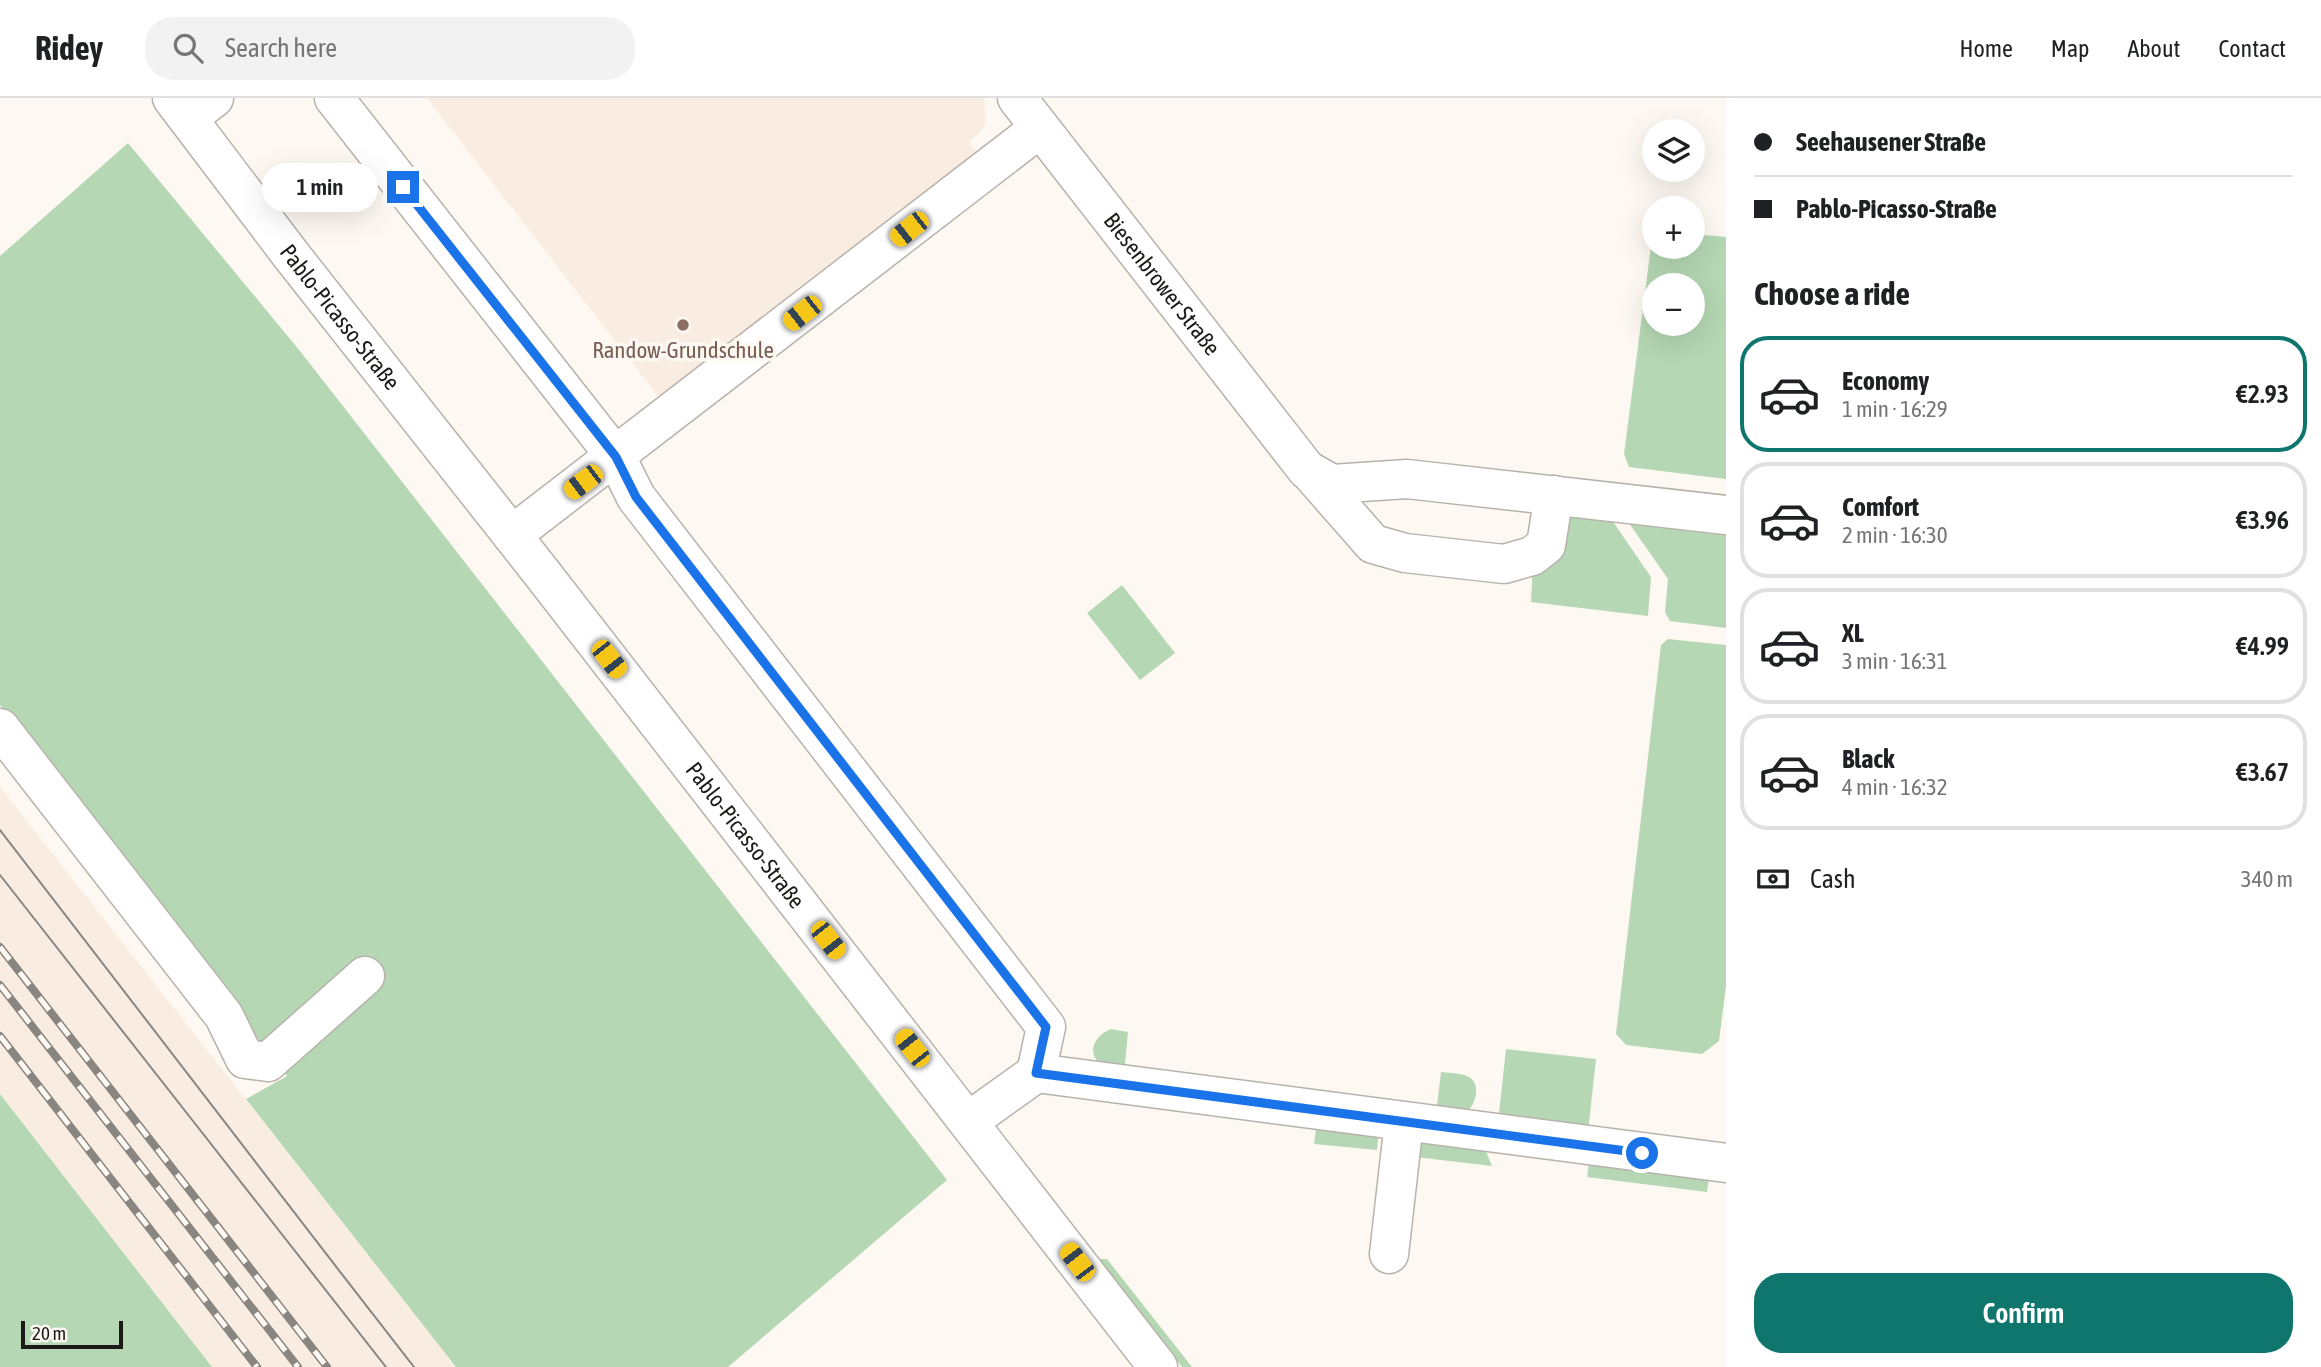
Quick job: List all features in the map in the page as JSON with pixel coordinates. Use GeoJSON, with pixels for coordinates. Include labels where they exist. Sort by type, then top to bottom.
{"type":"FeatureCollection","features":[{"type":"Feature","properties":{"kind":"street"},"geometry":{"type":"LineString","coordinates":[[334,98],[616,457],[636,497],[1046,1027],[1036,1073],[969,1121]]}},
{"type":"Feature","properties":{"kind":"street","name":"Biesenbrower Straße"},"geometry":{"type":"LineString","coordinates":[[1017,98],[1309,471],[1373,544],[1405,553],[1504,564],[1532,556],[1546,545],[1554,495]]}},
{"type":"Feature","properties":{"kind":"street","name":"Pablo-Picasso-Straße"},"geometry":{"type":"LineString","coordinates":[[191,105],[291,255],[969,1121],[1158,1367]]}},
{"type":"Feature","properties":{"kind":"street"},"geometry":{"type":"LineString","coordinates":[[512,535],[1040,128]]}},
{"type":"Feature","properties":{"kind":"street"},"geometry":{"type":"LineString","coordinates":[[1309,471],[1332,484],[1407,479],[1726,515]]}},
{"type":"Feature","properties":{"kind":"street"},"geometry":{"type":"LineString","coordinates":[[0,727],[224,1016],[245,1059],[268,1062],[365,976]]}},
{"type":"Feature","properties":{"kind":"street"},"geometry":{"type":"LineString","coordinates":[[1036,1073],[1726,1163]]}},
{"type":"Feature","properties":{"kind":"street"},"geometry":{"type":"LineString","coordinates":[[1389,1254],[1404,1122]]}},
{"type":"Feature","properties":{"kind":"shaded area","name":"Randow-Grundschule"},"geometry":{"type":"Polygon","coordinates":[[[427,98],[984,98],[986,121],[980,132],[969,142],[978,155],[664,404],[427,98]]]}},
{"type":"Feature","properties":{"kind":"shaded area"},"geometry":{"type":"Polygon","coordinates":[[[0,787],[456,1367],[212,1367],[0,1094],[0,787]]]}},
{"type":"Feature","properties":{"kind":"green space"},"geometry":{"type":"Polygon","coordinates":[[[128,143],[300,351],[947,1180],[728,1367],[456,1367],[246,1099],[287,1076],[0,705],[0,256],[128,143]]]}},
{"type":"Feature","properties":{"kind":"green space"},"geometry":{"type":"Polygon","coordinates":[[[1705,235],[1726,237],[1726,479],[1629,467],[1624,454],[1642,315],[1642,336],[1705,336],[1705,273],[1647,273],[1649,259],[1705,259],[1705,235]]]}},
{"type":"Feature","properties":{"kind":"green space"},"geometry":{"type":"Polygon","coordinates":[[[1572,508],[1605,510],[1651,577],[1648,616],[1531,602],[1533,564],[1572,508]]]}},
{"type":"Feature","properties":{"kind":"green space"},"geometry":{"type":"Polygon","coordinates":[[[1622,513],[1726,526],[1726,628],[1670,621],[1665,612],[1668,579],[1622,513]]]}},
{"type":"Feature","properties":{"kind":"green space"},"geometry":{"type":"Polygon","coordinates":[[[1122,585],[1175,653],[1140,680],[1087,613],[1122,585]]]}},
{"type":"Feature","properties":{"kind":"green space"},"geometry":{"type":"Polygon","coordinates":[[[1668,639],[1726,645],[1726,986],[1719,1041],[1702,1054],[1626,1045],[1616,1034],[1661,645],[1668,639]]]}},
{"type":"Feature","properties":{"kind":"green space"},"geometry":{"type":"Polygon","coordinates":[[[1111,1029],[1128,1032],[1124,1075],[1104,1067],[1094,1055],[1094,1045],[1100,1035],[1111,1029]]]}},
{"type":"Feature","properties":{"kind":"green space"},"geometry":{"type":"Polygon","coordinates":[[[1506,1049],[1596,1059],[1588,1132],[1498,1122],[1506,1049]]]}},
{"type":"Feature","properties":{"kind":"green space"},"geometry":{"type":"Polygon","coordinates":[[[1441,1072],[1463,1075],[1473,1080],[1476,1095],[1467,1113],[1436,1114],[1441,1072]]]}},
{"type":"Feature","properties":{"kind":"green space"},"geometry":{"type":"Polygon","coordinates":[[[0,1094],[212,1367],[0,1367],[0,1094]]]}},
{"type":"Feature","properties":{"kind":"green space"},"geometry":{"type":"Polygon","coordinates":[[[1317,1122],[1379,1130],[1377,1150],[1314,1144],[1317,1122]]]}},
{"type":"Feature","properties":{"kind":"green space"},"geometry":{"type":"Polygon","coordinates":[[[1417,1135],[1482,1142],[1492,1166],[1415,1157],[1417,1135]]]}},
{"type":"Feature","properties":{"kind":"green space"},"geometry":{"type":"Polygon","coordinates":[[[1590,1156],[1710,1172],[1707,1192],[1587,1177],[1590,1156]]]}},
{"type":"Feature","properties":{"kind":"green space"},"geometry":{"type":"Polygon","coordinates":[[[1099,1259],[1107,1259],[1192,1367],[1182,1367],[1099,1259]]]}},
{"type":"Feature","properties":{"kind":"tram line"},"geometry":{"type":"LineString","coordinates":[[0,830],[414,1367]]}},
{"type":"Feature","properties":{"kind":"tram line"},"geometry":{"type":"LineString","coordinates":[[0,875],[386,1367]]}},
{"type":"Feature","properties":{"kind":"railway"},"geometry":{"type":"LineString","coordinates":[[0,947],[327,1367]]}},
{"type":"Feature","properties":{"kind":"railway"},"geometry":{"type":"LineString","coordinates":[[0,985],[298,1367]]}},
{"type":"Feature","properties":{"kind":"railway"},"geometry":{"type":"LineString","coordinates":[[0,1036],[257,1367]]}},
{"type":"Feature","properties":{"kind":"place","name":"Randow-Grundschule"},"geometry":{"type":"Point","coordinates":[683,325]}},
{"type":"Feature","properties":{"kind":"route"},"geometry":{"type":"LineString","coordinates":[[403,187],[616,457],[636,497],[1046,1027],[1036,1073],[1642,1153]]}}]}
